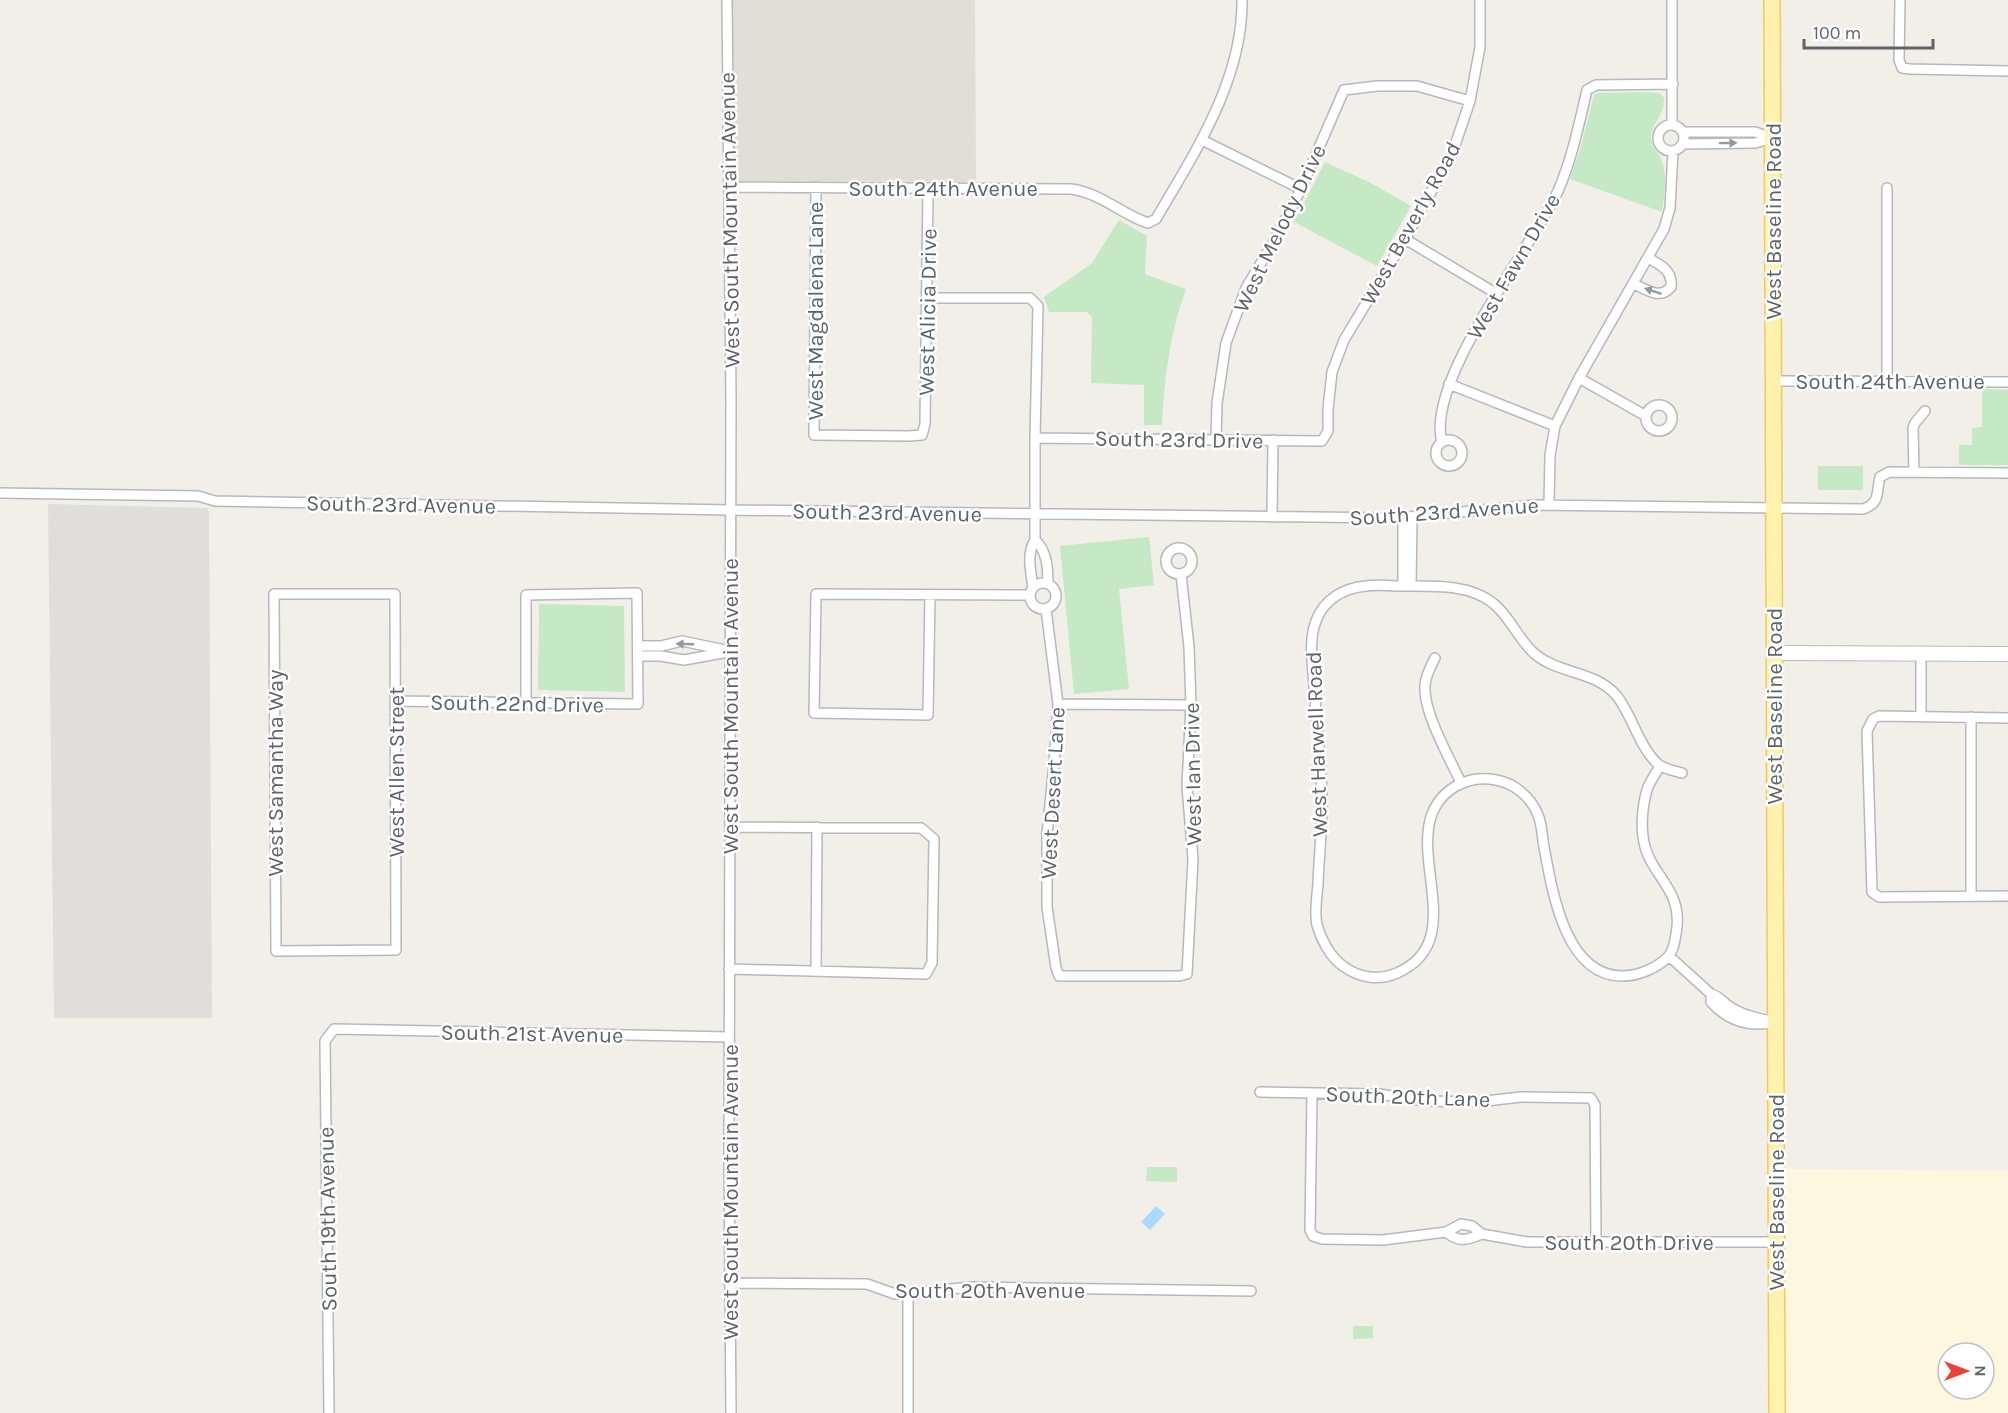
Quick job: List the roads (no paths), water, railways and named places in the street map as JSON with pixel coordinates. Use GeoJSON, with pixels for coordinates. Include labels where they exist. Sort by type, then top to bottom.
{"type":"FeatureCollection","features":[{"type":"Feature","properties":{"kind":"main road","name":"West Baseline Road"},"geometry":{"type":"LineString","coordinates":[[1773,0],[1772,381],[1777,1413]]}},
{"type":"Feature","properties":{"kind":"street","name":"West South Mountain Avenue"},"geometry":{"type":"LineString","coordinates":[[727,0],[731,510],[729,969],[731,1413]]}},
{"type":"Feature","properties":{"kind":"street"},"geometry":{"type":"LineString","coordinates":[[1242,0],[1241,30],[1235,58],[1202,140],[1301,189]]}},
{"type":"Feature","properties":{"kind":"street","name":"West Beverly Road"},"geometry":{"type":"LineString","coordinates":[[1322,441],[1328,431],[1332,372],[1344,339],[1405,239],[1452,154],[1470,101],[1480,47],[1480,0]]}},
{"type":"Feature","properties":{"kind":"street"},"geometry":{"type":"LineString","coordinates":[[1672,0],[1672,125]]}},
{"type":"Feature","properties":{"kind":"street"},"geometry":{"type":"LineString","coordinates":[[1900,0],[1899,60],[1902,68],[2008,70]]}},
{"type":"Feature","properties":{"kind":"street","name":"West Fawn Drive"},"geometry":{"type":"LineString","coordinates":[[1442,442],[1440,424],[1449,384],[1459,359],[1558,191],[1576,137],[1587,90],[1596,85],[1673,84]]}},
{"type":"Feature","properties":{"kind":"street","name":"West Melody Drive"},"geometry":{"type":"LineString","coordinates":[[1216,440],[1217,403],[1226,343],[1246,288],[1301,189],[1344,90],[1377,86],[1417,86],[1470,101]]}},
{"type":"Feature","properties":{"kind":"street"},"geometry":{"type":"LineString","coordinates":[[1672,125],[1683,132],[1755,132],[1773,138],[1755,143],[1683,144],[1672,151],[1664,149],[1658,138],[1660,130],[1672,125]]}},
{"type":"Feature","properties":{"kind":"street"},"geometry":{"type":"LineString","coordinates":[[1683,132],[1683,144]]}},
{"type":"Feature","properties":{"kind":"street","name":"South 24th Avenue"},"geometry":{"type":"LineString","coordinates":[[729,187],[1084,191],[1148,223],[1156,219],[1202,140]]}},
{"type":"Feature","properties":{"kind":"street"},"geometry":{"type":"LineString","coordinates":[[1549,504],[1550,455],[1555,426],[1579,378],[1664,229],[1670,208],[1672,151]]}},
{"type":"Feature","properties":{"kind":"street","name":"West Magdalena Lane"},"geometry":{"type":"LineString","coordinates":[[816,187],[814,435],[922,435]]}},
{"type":"Feature","properties":{"kind":"street","name":"West Alicia Drive"},"geometry":{"type":"LineString","coordinates":[[922,435],[925,424],[928,188]]}},
{"type":"Feature","properties":{"kind":"street"},"geometry":{"type":"LineString","coordinates":[[1887,188],[1887,381]]}},
{"type":"Feature","properties":{"kind":"street"},"geometry":{"type":"LineString","coordinates":[[1405,239],[1497,294]]}},
{"type":"Feature","properties":{"kind":"street"},"geometry":{"type":"LineString","coordinates":[[1634,284],[1658,294],[1663,294],[1671,287],[1669,272],[1648,258]]}},
{"type":"Feature","properties":{"kind":"street"},"geometry":{"type":"LineString","coordinates":[[927,298],[1030,298],[1038,306],[1035,540],[1030,547],[1030,564],[1032,592],[1035,606],[1046,609],[1054,604],[1057,597],[1054,589],[1048,584],[1040,583],[1032,592],[930,595],[816,594],[814,713],[928,715],[930,595]]}},
{"type":"Feature","properties":{"kind":"street"},"geometry":{"type":"LineString","coordinates":[[1579,378],[1646,416]]}},
{"type":"Feature","properties":{"kind":"street","name":"South 24th Avenue"},"geometry":{"type":"LineString","coordinates":[[1772,381],[2008,382]]}},
{"type":"Feature","properties":{"kind":"street"},"geometry":{"type":"LineString","coordinates":[[1449,384],[1555,426]]}},
{"type":"Feature","properties":{"kind":"street"},"geometry":{"type":"LineString","coordinates":[[1914,472],[1913,428],[1925,411]]}},
{"type":"Feature","properties":{"kind":"street","name":"South 23rd Drive"},"geometry":{"type":"LineString","coordinates":[[1035,438],[1322,441]]}},
{"type":"Feature","properties":{"kind":"street"},"geometry":{"type":"LineString","coordinates":[[1272,517],[1273,440]]}},
{"type":"Feature","properties":{"kind":"street"},"geometry":{"type":"LineString","coordinates":[[1773,508],[1866,508],[1875,501],[1879,479],[1889,472],[2008,473]]}},
{"type":"Feature","properties":{"kind":"street","name":"South 23rd Avenue"},"geometry":{"type":"LineString","coordinates":[[0,493],[198,496],[215,501],[1272,517],[1407,518],[1498,507],[1549,504],[1773,508]]}},
{"type":"Feature","properties":{"kind":"street"},"geometry":{"type":"LineString","coordinates":[[1407,518],[1407,586],[1448,587],[1476,593],[1494,603],[1536,655],[1556,666],[1603,684],[1617,696],[1642,742],[1660,766],[1682,773]]}},
{"type":"Feature","properties":{"kind":"street"},"geometry":{"type":"LineString","coordinates":[[1035,540],[1041,545],[1048,584]]}},
{"type":"Feature","properties":{"kind":"street"},"geometry":{"type":"LineString","coordinates":[[1030,564],[1046,564]]}},
{"type":"Feature","properties":{"kind":"street","name":"West Ian Drive"},"geometry":{"type":"LineString","coordinates":[[1181,574],[1189,647],[1191,705],[1187,786],[1193,860],[1187,974]]}},
{"type":"Feature","properties":{"kind":"street","name":"West Harwell Road"},"geometry":{"type":"LineString","coordinates":[[1407,586],[1367,586],[1342,591],[1324,606],[1314,624],[1311,650],[1322,796],[1316,921],[1324,943],[1341,965],[1367,978],[1391,975],[1412,965],[1428,945],[1435,921],[1427,836],[1431,811],[1445,794],[1461,783]]}},
{"type":"Feature","properties":{"kind":"street"},"geometry":{"type":"LineString","coordinates":[[526,703],[526,595],[637,593],[639,656],[661,656],[684,660],[730,651]]}},
{"type":"Feature","properties":{"kind":"street","name":"West Allen Street"},"geometry":{"type":"LineString","coordinates":[[274,594],[395,594],[396,950]]}},
{"type":"Feature","properties":{"kind":"street","name":"West Samantha Way"},"geometry":{"type":"LineString","coordinates":[[274,594],[276,951],[396,950]]}},
{"type":"Feature","properties":{"kind":"street","name":"West Desert Lane"},"geometry":{"type":"LineString","coordinates":[[1046,609],[1058,704],[1047,834],[1047,907],[1059,976],[1179,976],[1187,974]]}},
{"type":"Feature","properties":{"kind":"street"},"geometry":{"type":"LineString","coordinates":[[639,646],[661,646],[682,641],[730,651]]}},
{"type":"Feature","properties":{"kind":"street"},"geometry":{"type":"LineString","coordinates":[[1774,654],[2008,654]]}},
{"type":"Feature","properties":{"kind":"street"},"geometry":{"type":"LineString","coordinates":[[1921,654],[1921,716]]}},
{"type":"Feature","properties":{"kind":"street","name":"South 22nd Drive"},"geometry":{"type":"LineString","coordinates":[[396,701],[638,704],[639,656]]}},
{"type":"Feature","properties":{"kind":"street"},"geometry":{"type":"LineString","coordinates":[[1435,658],[1426,676],[1424,691],[1430,714],[1461,783],[1480,777],[1503,781],[1525,794],[1538,814],[1551,885],[1567,934],[1586,961],[1608,975],[1639,974],[1651,968],[1669,956],[1676,940],[1679,916],[1672,893],[1651,860],[1643,837],[1648,786],[1660,766]]}},
{"type":"Feature","properties":{"kind":"street"},"geometry":{"type":"LineString","coordinates":[[1058,704],[1191,705]]}},
{"type":"Feature","properties":{"kind":"street"},"geometry":{"type":"LineString","coordinates":[[2008,718],[1880,716],[1873,719],[1867,731],[1870,889],[1874,895],[1879,897],[2008,896]]}},
{"type":"Feature","properties":{"kind":"street"},"geometry":{"type":"LineString","coordinates":[[1971,717],[1971,896]]}},
{"type":"Feature","properties":{"kind":"street"},"geometry":{"type":"LineString","coordinates":[[729,969],[926,974],[932,963],[934,839],[921,828],[730,827]]}},
{"type":"Feature","properties":{"kind":"street"},"geometry":{"type":"LineString","coordinates":[[816,971],[817,827]]}},
{"type":"Feature","properties":{"kind":"street"},"geometry":{"type":"LineString","coordinates":[[1669,956],[1711,994],[1717,995],[1727,1011],[1775,1022]]}},
{"type":"Feature","properties":{"kind":"street","name":"South 21st Avenue"},"geometry":{"type":"LineString","coordinates":[[334,1029],[729,1037]]}},
{"type":"Feature","properties":{"kind":"street","name":"South 19th Avenue"},"geometry":{"type":"LineString","coordinates":[[329,1413],[325,1041],[334,1029]]}},
{"type":"Feature","properties":{"kind":"street","name":"South 20th Lane"},"geometry":{"type":"LineString","coordinates":[[1260,1092],[1379,1094],[1424,1101],[1477,1102],[1521,1096],[1592,1098],[1595,1105],[1596,1242]]}},
{"type":"Feature","properties":{"kind":"street","name":"South 20th Drive"},"geometry":{"type":"LineString","coordinates":[[1312,1093],[1311,1230],[1314,1236],[1322,1239],[1383,1240],[1446,1232],[1457,1225],[1466,1224],[1482,1234],[1527,1242],[1776,1242]]}},
{"type":"Feature","properties":{"kind":"street","name":"South 20th Drive"},"geometry":{"type":"LineString","coordinates":[[1446,1232],[1459,1240],[1467,1240],[1482,1234]]}},
{"type":"Feature","properties":{"kind":"street","name":"South 20th Avenue"},"geometry":{"type":"LineString","coordinates":[[729,1283],[867,1284],[888,1293],[972,1287],[1251,1291]]}},
{"type":"Feature","properties":{"kind":"street"},"geometry":{"type":"LineString","coordinates":[[908,1293],[908,1413]]}},
{"type":"Feature","properties":{"kind":"water"},"geometry":{"type":"Polygon","coordinates":[[[1156,1206],[1165,1214],[1150,1230],[1141,1222],[1156,1206]]]}}]}
